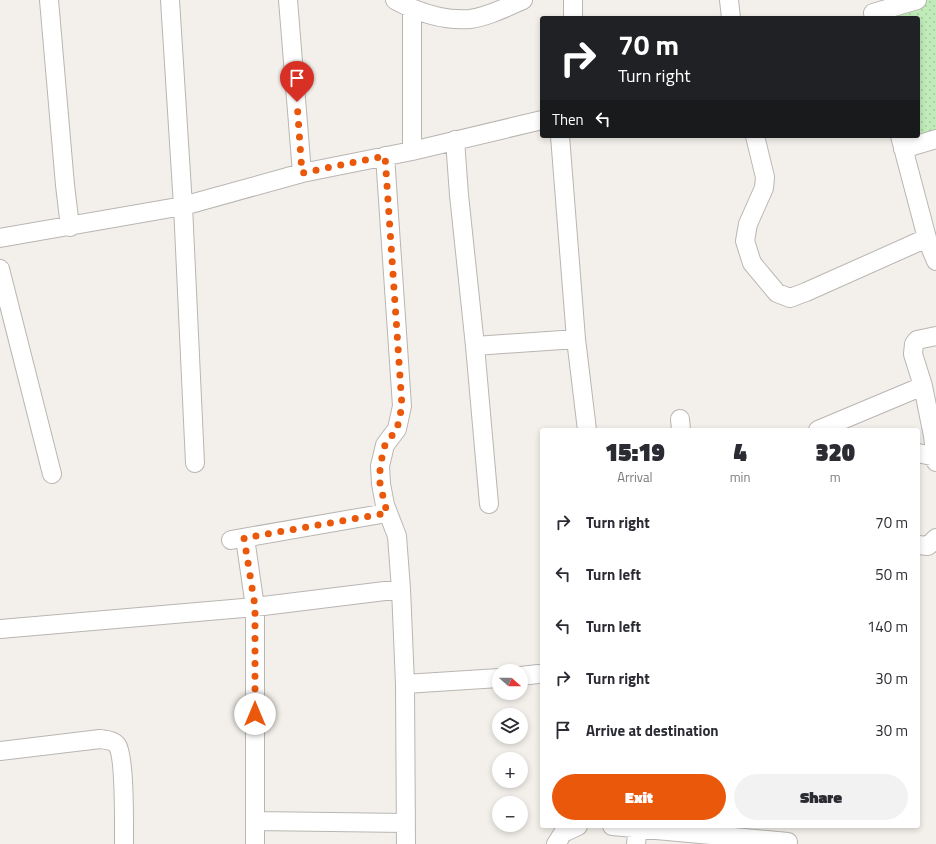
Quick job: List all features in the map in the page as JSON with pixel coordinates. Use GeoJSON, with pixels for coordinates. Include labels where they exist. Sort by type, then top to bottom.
{"type":"FeatureCollection","features":[{"type":"Feature","properties":{"kind":"street"},"geometry":{"type":"LineString","coordinates":[[49,0],[64,185],[70,227]]}},
{"type":"Feature","properties":{"kind":"street"},"geometry":{"type":"LineString","coordinates":[[170,0],[183,206],[195,463]]}},
{"type":"Feature","properties":{"kind":"street"},"geometry":{"type":"LineString","coordinates":[[288,0],[302,173]]}},
{"type":"Feature","properties":{"kind":"street"},"geometry":{"type":"LineString","coordinates":[[395,0],[412,9],[441,18],[470,19],[522,0]]}},
{"type":"Feature","properties":{"kind":"street"},"geometry":{"type":"LineString","coordinates":[[573,0],[573,16]]}},
{"type":"Feature","properties":{"kind":"street"},"geometry":{"type":"LineString","coordinates":[[729,0],[731,16]]}},
{"type":"Feature","properties":{"kind":"street"},"geometry":{"type":"LineString","coordinates":[[873,10],[917,0]]}},
{"type":"Feature","properties":{"kind":"street"},"geometry":{"type":"LineString","coordinates":[[412,9],[412,151]]}},
{"type":"Feature","properties":{"kind":"street"},"geometry":{"type":"LineString","coordinates":[[0,238],[70,227],[183,206],[302,173],[412,151],[540,120]]}},
{"type":"Feature","properties":{"kind":"street"},"geometry":{"type":"LineString","coordinates":[[560,138],[576,339],[588,428]]}},
{"type":"Feature","properties":{"kind":"street"},"geometry":{"type":"LineString","coordinates":[[755,138],[765,177],[764,188],[748,224],[745,241],[752,263],[777,293],[790,298],[927,238]]}},
{"type":"Feature","properties":{"kind":"street"},"geometry":{"type":"LineString","coordinates":[[936,139],[901,143],[927,238],[936,261]]}},
{"type":"Feature","properties":{"kind":"street"},"geometry":{"type":"LineString","coordinates":[[455,140],[489,504]]}},
{"type":"Feature","properties":{"kind":"street"},"geometry":{"type":"LineString","coordinates":[[385,156],[402,406],[397,429],[385,445],[380,466],[380,484],[387,513],[397,536],[401,589],[405,684],[406,844]]}},
{"type":"Feature","properties":{"kind":"street"},"geometry":{"type":"LineString","coordinates":[[0,269],[52,474]]}},
{"type":"Feature","properties":{"kind":"street"},"geometry":{"type":"LineString","coordinates":[[936,336],[917,340],[914,344],[913,354],[923,386],[936,462]]}},
{"type":"Feature","properties":{"kind":"street"},"geometry":{"type":"LineString","coordinates":[[475,346],[576,339]]}},
{"type":"Feature","properties":{"kind":"street"},"geometry":{"type":"LineString","coordinates":[[825,428],[923,386]]}},
{"type":"Feature","properties":{"kind":"street"},"geometry":{"type":"LineString","coordinates":[[920,454],[936,458]]}},
{"type":"Feature","properties":{"kind":"street"},"geometry":{"type":"LineString","coordinates":[[255,844],[255,606],[238,539],[387,513]]}},
{"type":"Feature","properties":{"kind":"street"},"geometry":{"type":"LineString","coordinates":[[920,545],[928,546],[936,538]]}},
{"type":"Feature","properties":{"kind":"street"},"geometry":{"type":"LineString","coordinates":[[0,629],[255,606],[401,589]]}},
{"type":"Feature","properties":{"kind":"street"},"geometry":{"type":"LineString","coordinates":[[405,684],[492,678]]}},
{"type":"Feature","properties":{"kind":"street"},"geometry":{"type":"LineString","coordinates":[[0,750],[100,739],[112,741],[116,744],[119,748],[122,770],[124,844]]}},
{"type":"Feature","properties":{"kind":"street"},"geometry":{"type":"LineString","coordinates":[[255,821],[406,823]]}},
{"type":"Feature","properties":{"kind":"street"},"geometry":{"type":"LineString","coordinates":[[556,844],[563,833],[574,828]]}},
{"type":"Feature","properties":{"kind":"street"},"geometry":{"type":"LineString","coordinates":[[619,828],[637,833],[731,836],[788,842]]}},
{"type":"Feature","properties":{"kind":"green space"},"geometry":{"type":"Polygon","coordinates":[[[885,0],[936,0],[936,134],[920,137],[920,16],[888,16],[885,0]]]}},
{"type":"Feature","properties":{"kind":"route"},"geometry":{"type":"LineString","coordinates":[[255,714],[255,606],[244,538],[387,513],[380,484],[380,466],[385,445],[397,429],[402,406],[385,156],[302,173],[297,102]]}}]}
